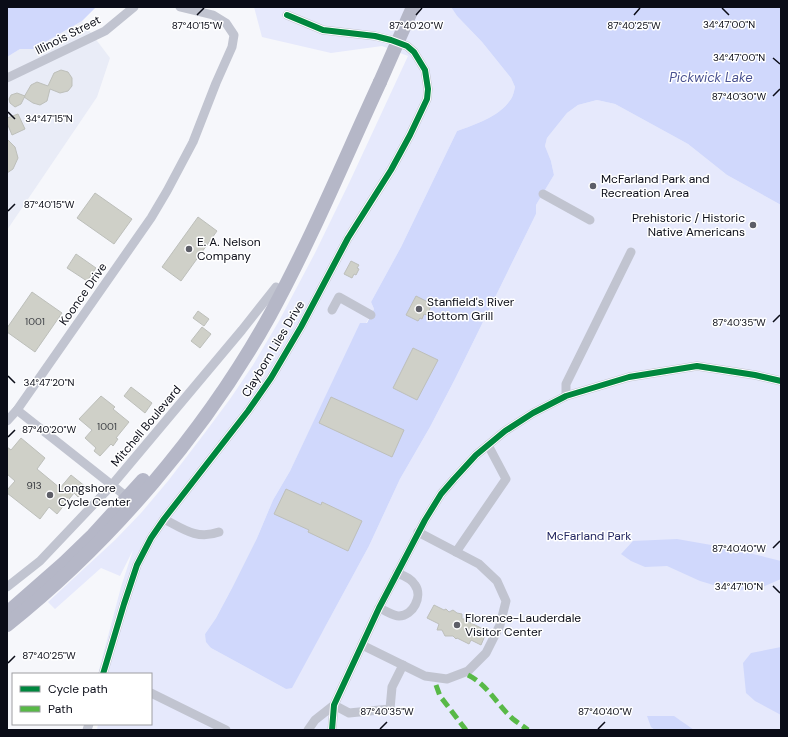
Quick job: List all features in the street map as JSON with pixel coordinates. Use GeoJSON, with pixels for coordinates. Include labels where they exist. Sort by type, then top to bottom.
{"type":"FeatureCollection","features":[{"type":"Feature","properties":{"kind":"highway"},"geometry":{"type":"LineString","coordinates":[[7,625],[58,582],[100,541],[160,474],[204,418],[259,334],[297,264],[375,80],[404,7]]}},
{"type":"Feature","properties":{"kind":"highway"},"geometry":{"type":"LineString","coordinates":[[7,613],[93,535],[166,453],[208,397],[241,347],[276,287],[375,80],[413,7]]}},
{"type":"Feature","properties":{"kind":"highway"},"geometry":{"type":"LineString","coordinates":[[7,605],[33,591]]}},
{"type":"Feature","properties":{"kind":"street","name":"Illinois Street"},"geometry":{"type":"LineString","coordinates":[[7,78],[105,31],[134,7]]}},
{"type":"Feature","properties":{"kind":"street","name":"Koonce Drive"},"geometry":{"type":"LineString","coordinates":[[7,421],[17,410],[139,235],[167,191],[193,142],[232,47],[234,35],[226,23],[213,15],[180,7]]}},
{"type":"Feature","properties":{"kind":"street","name":"Clayborn Liles Drive"},"geometry":{"type":"LineString","coordinates":[[106,673],[124,604],[137,565],[151,538],[164,519],[248,411],[270,378],[316,299],[346,242],[391,170],[423,108],[426,99],[428,89],[425,70],[414,52],[407,46],[375,36],[323,30],[287,15]]}},
{"type":"Feature","properties":{"kind":"street"},"geometry":{"type":"LineString","coordinates":[[543,194],[590,220]]}},
{"type":"Feature","properties":{"kind":"street"},"geometry":{"type":"LineString","coordinates":[[566,396],[566,384],[631,252]]}},
{"type":"Feature","properties":{"kind":"street","name":"Mitchell Boulevard"},"geometry":{"type":"LineString","coordinates":[[7,587],[40,561],[112,485],[276,287]]}},
{"type":"Feature","properties":{"kind":"street"},"geometry":{"type":"LineString","coordinates":[[332,310],[339,297],[371,315]]}},
{"type":"Feature","properties":{"kind":"street"},"geometry":{"type":"LineString","coordinates":[[332,730],[334,705],[379,608],[418,532],[441,494],[476,455],[505,431],[533,413],[566,396],[629,377],[697,366],[755,375],[781,381]]}},
{"type":"Feature","properties":{"kind":"street"},"geometry":{"type":"LineString","coordinates":[[17,410],[127,497]]}},
{"type":"Feature","properties":{"kind":"street"},"geometry":{"type":"LineString","coordinates":[[456,552],[506,479],[488,445]]}},
{"type":"Feature","properties":{"kind":"street"},"geometry":{"type":"LineString","coordinates":[[164,519],[190,533],[210,535],[219,532]]}},
{"type":"Feature","properties":{"kind":"street"},"geometry":{"type":"LineString","coordinates":[[362,645],[424,676],[447,679],[468,671],[486,653],[500,625],[506,602],[497,581],[478,564],[418,532]]}},
{"type":"Feature","properties":{"kind":"street"},"geometry":{"type":"LineString","coordinates":[[40,561],[51,574]]}},
{"type":"Feature","properties":{"kind":"street"},"geometry":{"type":"LineString","coordinates":[[379,608],[400,616],[409,612],[416,604],[418,596],[416,586],[410,579],[397,573]]}},
{"type":"Feature","properties":{"kind":"street"},"geometry":{"type":"LineString","coordinates":[[334,705],[349,713],[390,709],[392,687],[403,665]]}},
{"type":"Feature","properties":{"kind":"street"},"geometry":{"type":"LineString","coordinates":[[152,693],[226,730]]}},
{"type":"Feature","properties":{"kind":"street"},"geometry":{"type":"LineString","coordinates":[[308,730],[315,720],[334,705]]}},
{"type":"Feature","properties":{"kind":"shaded area"},"geometry":{"type":"Polygon","coordinates":[[[82,21],[110,58],[97,97],[7,230],[7,57],[20,49],[33,49],[82,21]]]}},
{"type":"Feature","properties":{"kind":"green space","name":"McFarland Park"},"geometry":{"type":"Polygon","coordinates":[[[254,7],[451,7],[457,16],[482,42],[511,78],[515,87],[511,99],[500,111],[472,126],[457,131],[401,247],[371,302],[374,309],[332,384],[290,471],[273,500],[257,538],[232,588],[216,618],[205,634],[211,648],[286,689],[325,627],[369,546],[400,479],[430,427],[455,379],[536,214],[536,205],[554,175],[551,161],[545,146],[547,138],[567,113],[578,105],[597,100],[615,104],[688,144],[727,175],[781,205],[781,730],[97,730],[98,725],[152,725],[152,673],[98,673],[121,587],[133,550],[120,576],[101,568],[55,609],[48,602],[115,540],[141,513],[204,434],[253,365],[279,321],[315,253],[408,56],[382,46],[331,53],[262,37],[254,7]]]}},
{"type":"Feature","properties":{"kind":"water"},"geometry":{"type":"Polygon","coordinates":[[[7,7],[96,7],[82,21],[33,49],[20,49],[7,57],[7,7]]]}},
{"type":"Feature","properties":{"kind":"water","name":"Pickwick Lake"},"geometry":{"type":"Polygon","coordinates":[[[451,7],[781,7],[781,205],[727,175],[688,144],[615,104],[597,100],[578,105],[567,113],[547,138],[545,146],[551,161],[554,175],[536,205],[536,214],[455,379],[430,427],[400,479],[369,546],[292,688],[286,689],[211,648],[206,642],[205,634],[216,618],[257,538],[273,500],[290,471],[360,323],[367,323],[374,309],[371,302],[401,247],[457,131],[479,123],[494,115],[511,99],[515,87],[511,78],[482,42],[457,16],[451,7]]]}},
{"type":"Feature","properties":{"kind":"water"},"geometry":{"type":"Polygon","coordinates":[[[677,539],[734,549],[781,561],[781,579],[760,588],[734,591],[700,581],[667,566],[645,567],[631,561],[621,554],[633,541],[677,539]]]}},
{"type":"Feature","properties":{"kind":"water"},"geometry":{"type":"Polygon","coordinates":[[[781,647],[781,715],[755,701],[746,693],[743,663],[751,653],[781,647]]]}},
{"type":"Feature","properties":{"kind":"water"},"geometry":{"type":"Polygon","coordinates":[[[647,716],[674,716],[694,730],[655,730],[651,727],[647,716]]]}},
{"type":"Feature","properties":{"kind":"building"},"geometry":{"type":"Polygon","coordinates":[[[61,70],[68,72],[72,78],[72,86],[68,91],[60,93],[50,89],[47,101],[40,105],[33,103],[24,97],[31,85],[37,82],[48,86],[54,73],[61,70]]]}},
{"type":"Feature","properties":{"kind":"building"},"geometry":{"type":"Polygon","coordinates":[[[17,93],[25,96],[21,104],[15,107],[10,103],[9,99],[11,95],[17,93]]]}},
{"type":"Feature","properties":{"kind":"building"},"geometry":{"type":"Polygon","coordinates":[[[18,114],[25,129],[12,135],[7,123],[7,118],[18,114]]]}},
{"type":"Feature","properties":{"kind":"building"},"geometry":{"type":"Polygon","coordinates":[[[7,139],[15,147],[18,158],[13,169],[7,173],[7,139]]]}},
{"type":"Feature","properties":{"kind":"building"},"geometry":{"type":"Polygon","coordinates":[[[95,193],[132,219],[114,244],[77,218],[95,193]]]}},
{"type":"Feature","properties":{"kind":"building","name":"E. A. Nelson Company"},"geometry":{"type":"Polygon","coordinates":[[[198,217],[217,231],[181,281],[162,267],[198,217]]]}},
{"type":"Feature","properties":{"kind":"building"},"geometry":{"type":"Polygon","coordinates":[[[76,254],[96,268],[87,281],[67,268],[76,254]]]}},
{"type":"Feature","properties":{"kind":"building"},"geometry":{"type":"Polygon","coordinates":[[[351,261],[359,265],[356,275],[354,274],[352,278],[344,274],[351,261]]]}},
{"type":"Feature","properties":{"kind":"building"},"geometry":{"type":"Polygon","coordinates":[[[32,292],[62,313],[35,352],[7,332],[7,328],[32,292]]]}},
{"type":"Feature","properties":{"kind":"building","name":"Stanfield's River Bottom Grill"},"geometry":{"type":"Polygon","coordinates":[[[416,296],[432,304],[427,315],[424,314],[422,319],[420,318],[418,321],[406,315],[416,296]]]}},
{"type":"Feature","properties":{"kind":"building"},"geometry":{"type":"Polygon","coordinates":[[[198,311],[209,319],[204,326],[193,318],[198,311]]]}},
{"type":"Feature","properties":{"kind":"building"},"geometry":{"type":"Polygon","coordinates":[[[202,327],[211,334],[200,348],[191,341],[202,327]]]}},
{"type":"Feature","properties":{"kind":"building"},"geometry":{"type":"Polygon","coordinates":[[[413,348],[438,360],[417,400],[393,388],[413,348]]]}},
{"type":"Feature","properties":{"kind":"building"},"geometry":{"type":"Polygon","coordinates":[[[131,387],[152,403],[145,413],[124,396],[131,387]]]}},
{"type":"Feature","properties":{"kind":"building"},"geometry":{"type":"Polygon","coordinates":[[[101,396],[115,407],[113,409],[129,422],[116,438],[118,439],[113,446],[111,444],[100,456],[94,451],[96,448],[85,438],[92,430],[79,419],[101,396]]]}},
{"type":"Feature","properties":{"kind":"building"},"geometry":{"type":"Polygon","coordinates":[[[331,397],[404,430],[392,457],[319,423],[331,397]]]}},
{"type":"Feature","properties":{"kind":"building"},"geometry":{"type":"Polygon","coordinates":[[[21,438],[45,458],[37,469],[60,488],[71,475],[86,487],[78,497],[74,493],[57,514],[49,507],[40,519],[7,493],[7,490],[15,481],[7,474],[7,447],[11,450],[21,438]]]}},
{"type":"Feature","properties":{"kind":"building"},"geometry":{"type":"Polygon","coordinates":[[[286,489],[321,505],[322,502],[362,521],[348,551],[308,532],[309,530],[274,514],[286,489]]]}},
{"type":"Feature","properties":{"kind":"building","name":"Florence-Lauderdale Visitor Center"},"geometry":{"type":"Polygon","coordinates":[[[434,605],[444,610],[446,609],[449,612],[453,610],[462,614],[462,619],[467,619],[467,621],[487,631],[481,645],[471,640],[469,644],[457,638],[456,639],[453,636],[445,636],[442,630],[437,630],[439,624],[427,618],[434,605]]]}},
{"type":"Feature","properties":{"kind":"marked path"},"geometry":{"type":"LineString","coordinates":[[468,675],[481,684],[507,714],[528,730]]}},
{"type":"Feature","properties":{"kind":"marked path"},"geometry":{"type":"LineString","coordinates":[[436,685],[440,696],[466,730]]}},
{"type":"Feature","properties":{"kind":"cycle path"},"geometry":{"type":"LineString","coordinates":[[103,673],[137,565],[151,538],[164,519],[248,411],[271,378],[301,327],[348,238],[391,170],[427,99],[428,89],[425,70],[414,52],[407,46],[375,36],[323,30],[287,15]]}},
{"type":"Feature","properties":{"kind":"cycle path"},"geometry":{"type":"LineString","coordinates":[[332,730],[334,705],[379,608],[425,520],[441,494],[454,479],[476,455],[505,431],[533,413],[566,396],[629,377],[697,366],[755,375],[781,381]]}},
{"type":"Feature","properties":{"kind":"place","name":"McFarland Park and Recreation Area"},"geometry":{"type":"Point","coordinates":[593,186]}},
{"type":"Feature","properties":{"kind":"place","name":"Prehistoric / Historic Native Americans"},"geometry":{"type":"Point","coordinates":[753,225]}},
{"type":"Feature","properties":{"kind":"place","name":"E. A. Nelson Company"},"geometry":{"type":"Point","coordinates":[189,249]}},
{"type":"Feature","properties":{"kind":"place","name":"Stanfield's River Bottom Grill"},"geometry":{"type":"Point","coordinates":[419,309]}},
{"type":"Feature","properties":{"kind":"place","name":"Longshore Cycle Center"},"geometry":{"type":"Point","coordinates":[50,495]}},
{"type":"Feature","properties":{"kind":"place","name":"Florence-Lauderdale Visitor Center"},"geometry":{"type":"Point","coordinates":[457,625]}}]}
